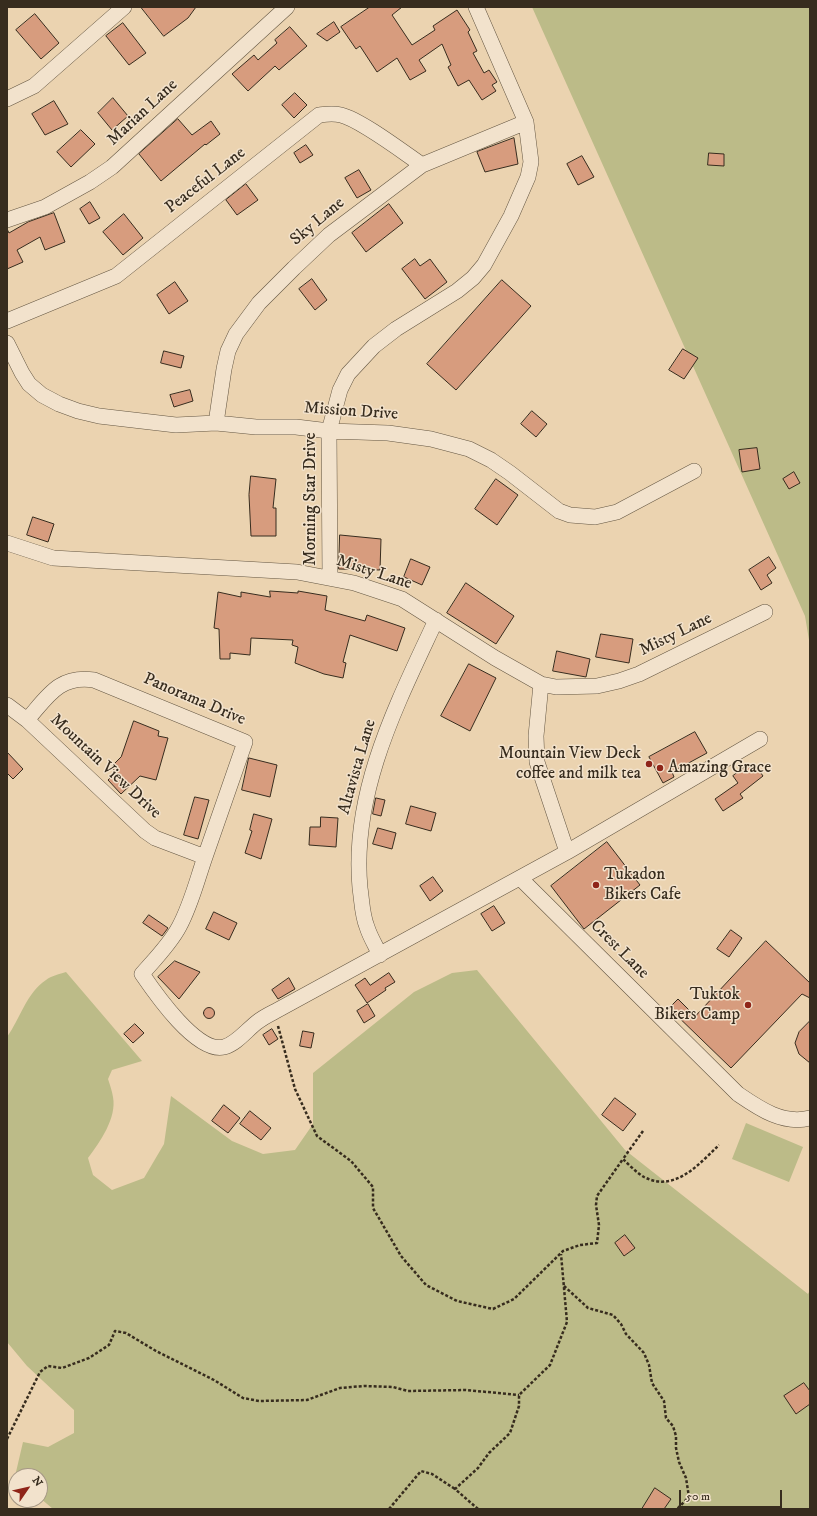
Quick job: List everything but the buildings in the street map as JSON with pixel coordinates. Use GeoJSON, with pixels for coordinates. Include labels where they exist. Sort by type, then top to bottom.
{"type":"FeatureCollection","features":[{"type":"Feature","properties":{"kind":"street"},"geometry":{"type":"LineString","coordinates":[[7,99],[34,86],[124,7]]}},
{"type":"Feature","properties":{"kind":"street","name":"Marian Lane"},"geometry":{"type":"LineString","coordinates":[[7,220],[45,207],[90,182],[112,167],[287,7]]}},
{"type":"Feature","properties":{"kind":"street","name":"Morning Star Drive"},"geometry":{"type":"LineString","coordinates":[[330,578],[329,431],[340,390],[348,374],[360,359],[396,329],[457,291],[473,278],[484,265],[511,216],[528,177],[531,162],[526,122],[476,7]]}},
{"type":"Feature","properties":{"kind":"street","name":"Peaceful Lane"},"geometry":{"type":"LineString","coordinates":[[7,321],[116,276],[319,115],[330,113],[342,115],[365,127],[422,165]]}},
{"type":"Feature","properties":{"kind":"street","name":"Sky Lane"},"geometry":{"type":"LineString","coordinates":[[216,423],[228,351],[248,316],[294,268],[329,235],[422,165],[526,122]]}},
{"type":"Feature","properties":{"kind":"street","name":"Mission Drive"},"geometry":{"type":"LineString","coordinates":[[7,343],[29,384],[42,395],[59,404],[99,416],[176,426],[216,423],[256,427],[296,427],[329,431],[388,433],[431,439],[469,449],[510,473],[559,511],[570,515],[595,517],[617,512],[694,471]]}},
{"type":"Feature","properties":{"kind":"street","name":"Misty Lane"},"geometry":{"type":"LineString","coordinates":[[7,543],[53,558],[297,572],[354,583],[402,600],[495,658],[541,684],[556,687],[575,688],[619,681],[639,674],[765,612]]}},
{"type":"Feature","properties":{"kind":"street","name":"Altavista Lane"},"geometry":{"type":"LineString","coordinates":[[380,954],[367,927],[362,907],[359,856],[361,822],[368,790],[382,742],[399,699],[436,620]]}},
{"type":"Feature","properties":{"kind":"street","name":"Panorama Drive"},"geometry":{"type":"LineString","coordinates":[[27,720],[57,687],[66,681],[84,678],[94,680],[245,742],[205,857]]}},
{"type":"Feature","properties":{"kind":"street"},"geometry":{"type":"LineString","coordinates":[[541,684],[536,736],[537,762],[567,852]]}},
{"type":"Feature","properties":{"kind":"street","name":"Mountain View Drive"},"geometry":{"type":"LineString","coordinates":[[7,705],[27,720],[144,831],[154,838],[205,857]]}},
{"type":"Feature","properties":{"kind":"street"},"geometry":{"type":"LineString","coordinates":[[205,857],[190,902],[179,927],[158,957],[142,974],[167,1008],[204,1044],[215,1048],[224,1047],[233,1042],[257,1022],[274,1012],[567,852],[760,739]]}},
{"type":"Feature","properties":{"kind":"street","name":"Crest Lane"},"geometry":{"type":"LineString","coordinates":[[520,878],[738,1094],[778,1117],[794,1120],[810,1118]]}},
{"type":"Feature","properties":{"kind":"path"},"geometry":{"type":"LineString","coordinates":[[274,1012],[295,1089],[317,1136],[351,1161],[373,1188],[373,1208],[401,1256],[426,1285],[457,1301],[493,1309],[514,1299],[561,1254],[580,1245],[597,1243],[599,1225],[596,1205],[597,1196],[642,1131]]}},
{"type":"Feature","properties":{"kind":"path"},"geometry":{"type":"LineString","coordinates":[[622,1159],[643,1177],[656,1182],[666,1182],[679,1179],[696,1167],[719,1145]]}},
{"type":"Feature","properties":{"kind":"path"},"geometry":{"type":"LineString","coordinates":[[455,1489],[478,1468],[489,1453],[510,1433],[519,1406],[519,1395],[550,1365],[567,1322],[561,1254]]}},
{"type":"Feature","properties":{"kind":"path"},"geometry":{"type":"LineString","coordinates":[[564,1286],[588,1308],[613,1315],[621,1324],[626,1334],[644,1353],[649,1365],[652,1383],[664,1401],[666,1418],[673,1426],[676,1436],[676,1448],[679,1462],[686,1478],[689,1498],[677,1509]]}},
{"type":"Feature","properties":{"kind":"path"},"geometry":{"type":"LineString","coordinates":[[7,1439],[8,1433],[27,1402],[34,1380],[40,1372],[48,1366],[62,1368],[89,1358],[109,1345],[115,1331],[126,1333],[156,1351],[214,1380],[243,1398],[259,1401],[307,1400],[340,1388],[364,1386],[392,1387],[408,1391],[466,1390],[519,1395]]}},
{"type":"Feature","properties":{"kind":"path"},"geometry":{"type":"LineString","coordinates":[[389,1509],[421,1471],[432,1474],[455,1489],[478,1509]]}},
{"type":"Feature","properties":{"kind":"shaded area"},"geometry":{"type":"Polygon","coordinates":[[[532,7],[810,7],[810,646],[805,616],[532,7]]]}},
{"type":"Feature","properties":{"kind":"shaded area"},"geometry":{"type":"Polygon","coordinates":[[[477,970],[625,1150],[808,1294],[810,1290],[810,1509],[53,1509],[48,1505],[48,1468],[17,1468],[23,1442],[48,1447],[74,1433],[74,1410],[27,1366],[7,1342],[7,1037],[34,991],[39,985],[48,979],[66,972],[142,1061],[112,1070],[108,1079],[112,1090],[114,1105],[110,1121],[98,1145],[88,1158],[93,1175],[112,1190],[144,1178],[164,1144],[171,1096],[232,1141],[263,1154],[295,1150],[313,1124],[313,1073],[414,992],[452,973],[477,970]]]}},
{"type":"Feature","properties":{"kind":"shaded area"},"geometry":{"type":"Polygon","coordinates":[[[746,1123],[803,1147],[789,1182],[732,1159],[746,1123]]]}},
{"type":"Feature","properties":{"kind":"place","name":"Mountain View Deck coffee and milk tea"},"geometry":{"type":"Point","coordinates":[649,764]}},
{"type":"Feature","properties":{"kind":"place","name":"Amazing Grace"},"geometry":{"type":"Point","coordinates":[660,768]}},
{"type":"Feature","properties":{"kind":"place","name":"Tukadon Bikers Cafe"},"geometry":{"type":"Point","coordinates":[596,885]}},
{"type":"Feature","properties":{"kind":"place","name":"Tuktok Bikers Camp"},"geometry":{"type":"Point","coordinates":[748,1005]}}]}
